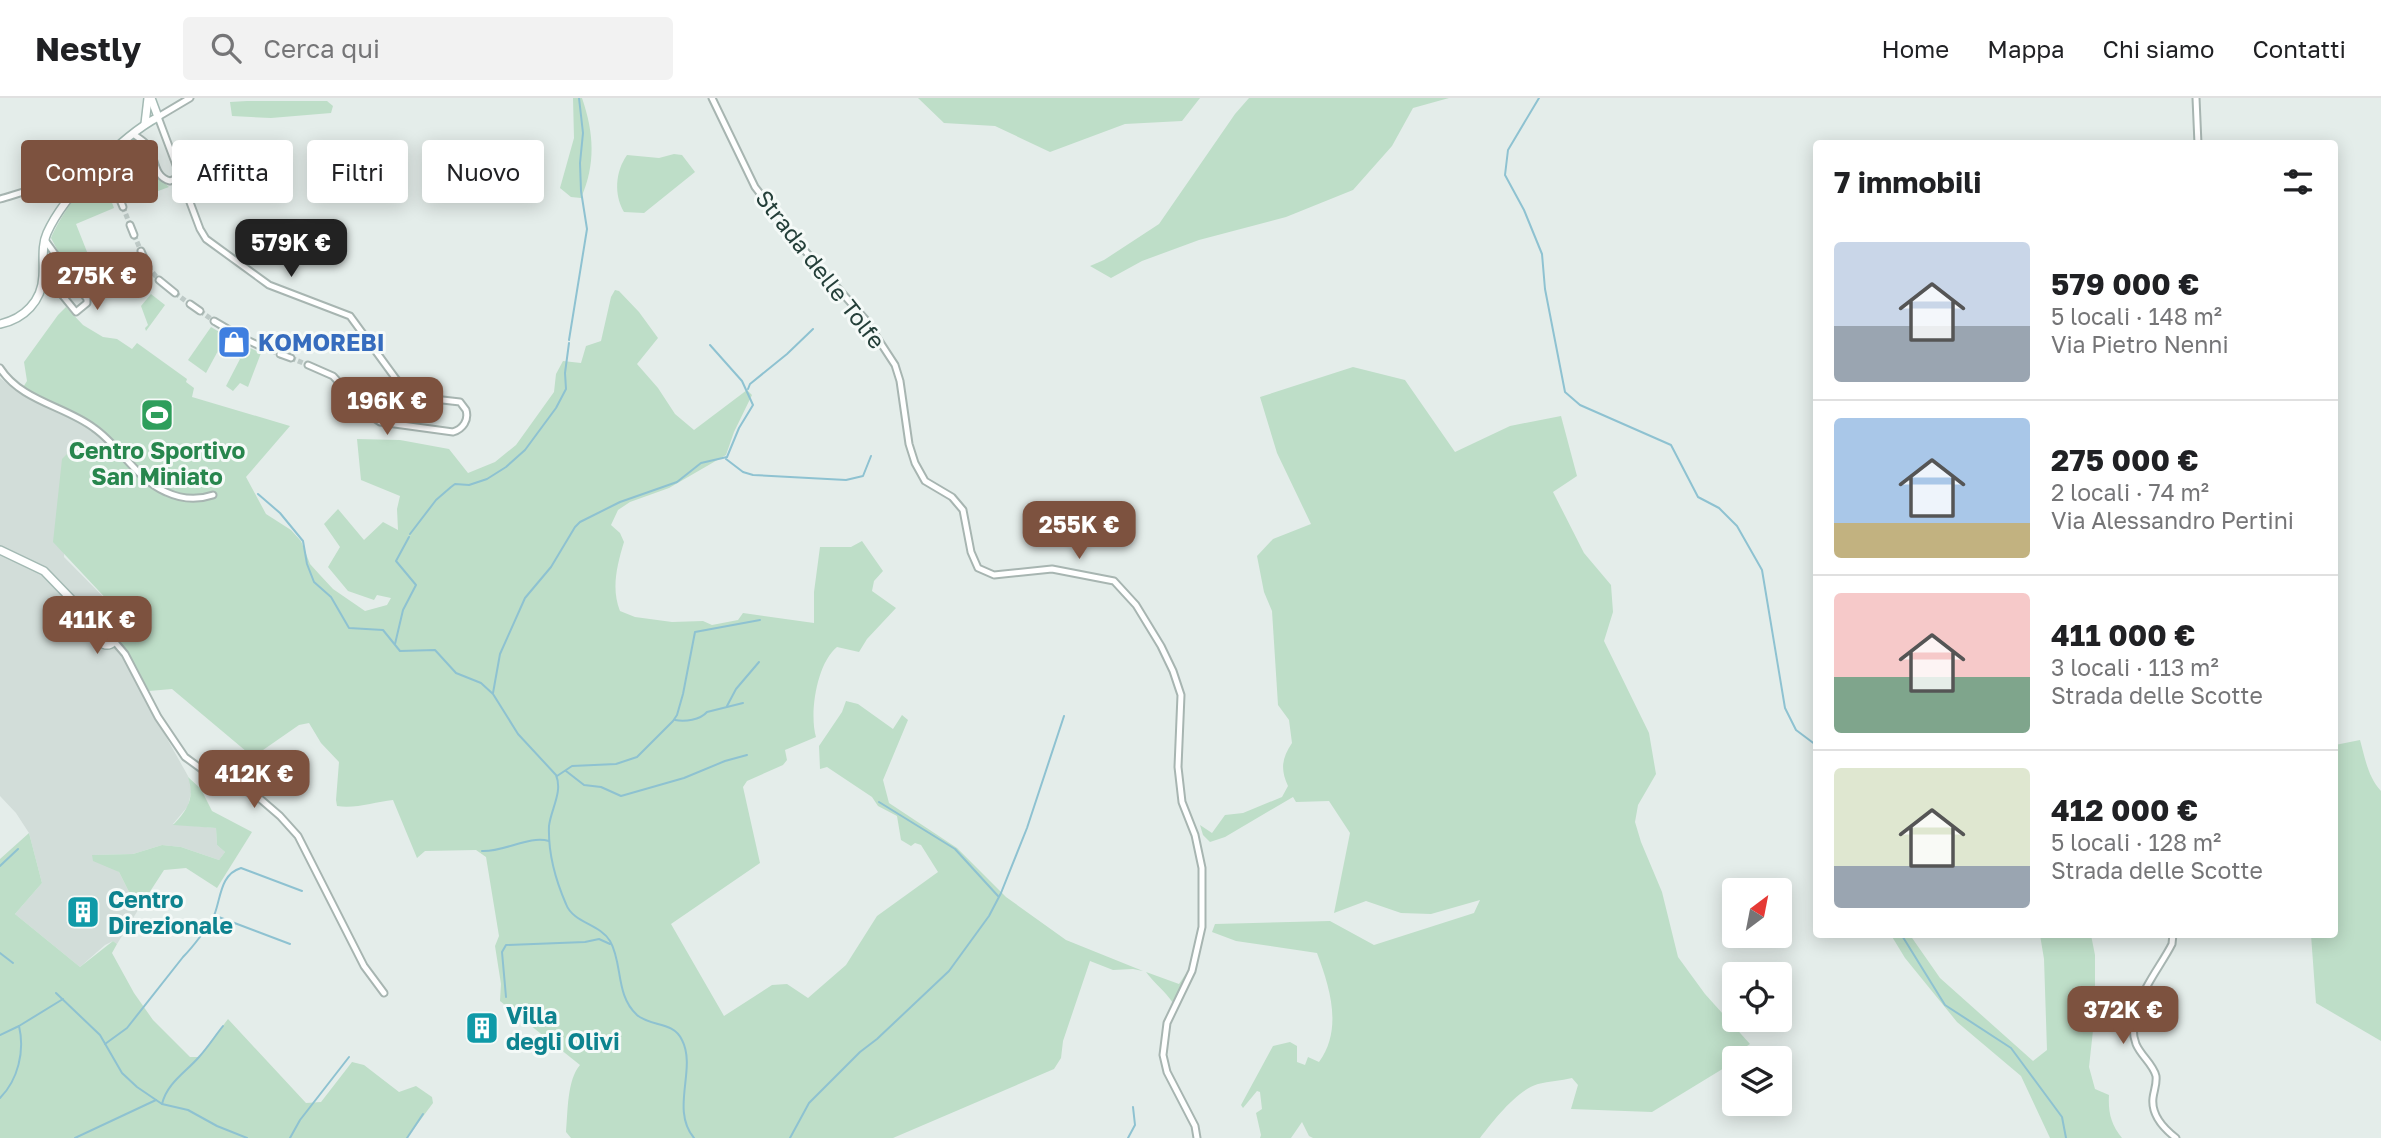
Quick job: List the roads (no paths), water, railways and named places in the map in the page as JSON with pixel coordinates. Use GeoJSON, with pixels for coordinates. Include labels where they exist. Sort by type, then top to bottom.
{"type":"FeatureCollection","features":[{"type":"Feature","properties":{"kind":"street"},"geometry":{"type":"LineString","coordinates":[[150,98],[172,155]]}},
{"type":"Feature","properties":{"kind":"street"},"geometry":{"type":"LineString","coordinates":[[145,124],[150,98]]}},
{"type":"Feature","properties":{"kind":"street"},"geometry":{"type":"LineString","coordinates":[[127,140],[145,124],[190,98]]}},
{"type":"Feature","properties":{"kind":"street","name":"Strada delle Tolfe"},"geometry":{"type":"LineString","coordinates":[[712,98],[755,187],[799,244],[854,306],[895,365],[915,463],[925,481],[952,498],[963,510],[971,552],[978,568],[994,575],[1052,569],[1114,581],[1136,605],[1166,654],[1181,695],[1178,766],[1182,802],[1199,851],[1202,888],[1201,931],[1195,959],[1181,997],[1167,1023],[1163,1055],[1167,1072],[1195,1126],[1197,1138]]}},
{"type":"Feature","properties":{"kind":"street"},"geometry":{"type":"LineString","coordinates":[[2196,98],[2198,140]]}},
{"type":"Feature","properties":{"kind":"street"},"geometry":{"type":"LineString","coordinates":[[133,134],[147,145],[162,178],[172,180]]}},
{"type":"Feature","properties":{"kind":"street"},"geometry":{"type":"LineString","coordinates":[[0,199],[21,194]]}},
{"type":"Feature","properties":{"kind":"street"},"geometry":{"type":"LineString","coordinates":[[0,324],[16,319],[29,309],[38,296],[43,281],[45,240],[66,203]]}},
{"type":"Feature","properties":{"kind":"street"},"geometry":{"type":"LineString","coordinates":[[121,203],[123,207]]}},
{"type":"Feature","properties":{"kind":"street"},"geometry":{"type":"LineString","coordinates":[[190,203],[208,241],[272,286],[348,314],[403,387],[421,397],[460,402],[465,407],[467,416],[459,429],[453,432],[383,423],[368,414],[333,376],[307,365]]}},
{"type":"Feature","properties":{"kind":"street"},"geometry":{"type":"LineString","coordinates":[[130,225],[134,235]]}},
{"type":"Feature","properties":{"kind":"street"},"geometry":{"type":"LineString","coordinates":[[43,281],[54,285],[76,312],[87,303],[87,299],[45,240]]}},
{"type":"Feature","properties":{"kind":"street"},"geometry":{"type":"LineString","coordinates":[[141,251],[148,267]]}},
{"type":"Feature","properties":{"kind":"street"},"geometry":{"type":"LineString","coordinates":[[43,256],[56,257]]}},
{"type":"Feature","properties":{"kind":"street"},"geometry":{"type":"LineString","coordinates":[[159,280],[175,293]]}},
{"type":"Feature","properties":{"kind":"street"},"geometry":{"type":"LineString","coordinates":[[190,304],[200,311]]}},
{"type":"Feature","properties":{"kind":"street"},"geometry":{"type":"LineString","coordinates":[[214,321],[230,331]]}},
{"type":"Feature","properties":{"kind":"street"},"geometry":{"type":"LineString","coordinates":[[246,339],[264,348]]}},
{"type":"Feature","properties":{"kind":"street"},"geometry":{"type":"LineString","coordinates":[[280,354],[291,358]]}},
{"type":"Feature","properties":{"kind":"street"},"geometry":{"type":"LineString","coordinates":[[0,368],[10,381],[24,390],[92,426],[158,488],[187,498],[213,495]]}},
{"type":"Feature","properties":{"kind":"street"},"geometry":{"type":"LineString","coordinates":[[0,550],[44,571],[102,631],[113,631],[114,641],[125,654],[158,717],[185,757],[204,772],[258,797],[298,836],[364,966],[384,993]]}},
{"type":"Feature","properties":{"kind":"street"},"geometry":{"type":"LineString","coordinates":[[2173,938],[2172,944],[2137,1010],[2134,1034],[2139,1049],[2153,1068],[2156,1078],[2153,1110],[2160,1123],[2176,1138]]}},
{"type":"Feature","properties":{"kind":"waterway"},"geometry":{"type":"LineString","coordinates":[[569,340],[587,229],[581,191],[583,133],[579,98]]}},
{"type":"Feature","properties":{"kind":"waterway"},"geometry":{"type":"LineString","coordinates":[[1539,98],[1508,150],[1505,175],[1524,210],[1542,254],[1545,289],[1565,392],[1580,405],[1671,445],[1698,497],[1719,508],[1737,526],[1762,570],[1785,708],[1796,730],[1813,743]]}},
{"type":"Feature","properties":{"kind":"waterway"},"geometry":{"type":"LineString","coordinates":[[748,389],[750,384],[813,329]]}},
{"type":"Feature","properties":{"kind":"waterway"},"geometry":{"type":"LineString","coordinates":[[410,534],[436,500],[455,484],[469,485],[487,479],[525,450],[556,408],[566,389],[569,343]]}},
{"type":"Feature","properties":{"kind":"waterway"},"geometry":{"type":"LineString","coordinates":[[493,693],[500,654],[525,598],[551,567],[575,527],[620,502],[677,482],[701,463],[727,457],[739,428],[753,405],[742,381],[710,345]]}},
{"type":"Feature","properties":{"kind":"waterway"},"geometry":{"type":"LineString","coordinates":[[726,459],[743,472],[753,475],[846,480],[863,476],[871,456]]}},
{"type":"Feature","properties":{"kind":"waterway"},"geometry":{"type":"LineString","coordinates":[[258,494],[280,513],[303,541],[314,582],[331,597],[349,628],[383,630],[400,651],[435,650],[456,673],[481,683],[493,694],[518,734],[556,775],[558,788],[549,836],[553,866],[562,895],[574,915],[606,935],[610,941],[617,959],[622,989],[630,1007],[643,1019],[673,1030],[682,1040],[687,1063],[684,1115],[694,1138]]}},
{"type":"Feature","properties":{"kind":"waterway"},"geometry":{"type":"LineString","coordinates":[[395,644],[403,610],[416,585],[396,561],[409,537]]}},
{"type":"Feature","properties":{"kind":"waterway"},"geometry":{"type":"LineString","coordinates":[[557,776],[572,766],[616,764],[637,757],[677,715],[695,632],[760,620]]}},
{"type":"Feature","properties":{"kind":"waterway"},"geometry":{"type":"LineString","coordinates":[[727,706],[736,689],[759,662]]}},
{"type":"Feature","properties":{"kind":"waterway"},"geometry":{"type":"LineString","coordinates":[[675,720],[692,720],[707,712],[743,703]]}},
{"type":"Feature","properties":{"kind":"waterway"},"geometry":{"type":"LineString","coordinates":[[790,1138],[809,1103],[860,1052],[949,971],[989,916],[1027,828],[1064,716]]}},
{"type":"Feature","properties":{"kind":"waterway"},"geometry":{"type":"LineString","coordinates":[[566,771],[584,785],[601,787],[621,796],[684,778],[747,755]]}},
{"type":"Feature","properties":{"kind":"waterway"},"geometry":{"type":"LineString","coordinates":[[879,802],[955,849],[998,896]]}},
{"type":"Feature","properties":{"kind":"waterway"},"geometry":{"type":"LineString","coordinates":[[482,851],[533,840],[549,841]]}},
{"type":"Feature","properties":{"kind":"waterway"},"geometry":{"type":"LineString","coordinates":[[0,866],[18,849]]}},
{"type":"Feature","properties":{"kind":"waterway"},"geometry":{"type":"LineString","coordinates":[[105,1044],[127,1028],[201,936],[213,917],[226,880],[234,871],[241,868],[302,891]]}},
{"type":"Feature","properties":{"kind":"waterway"},"geometry":{"type":"LineString","coordinates":[[216,916],[290,944]]}},
{"type":"Feature","properties":{"kind":"waterway"},"geometry":{"type":"LineString","coordinates":[[1903,938],[1945,1005],[2011,1048],[2062,1117],[2066,1138]]}},
{"type":"Feature","properties":{"kind":"waterway"},"geometry":{"type":"LineString","coordinates":[[506,997],[502,952],[506,945],[599,939],[610,944]]}},
{"type":"Feature","properties":{"kind":"waterway"},"geometry":{"type":"LineString","coordinates":[[0,953],[13,963]]}},
{"type":"Feature","properties":{"kind":"waterway"},"geometry":{"type":"LineString","coordinates":[[56,993],[100,1035],[122,1073],[137,1087],[162,1104],[188,1110],[247,1138]]}},
{"type":"Feature","properties":{"kind":"waterway"},"geometry":{"type":"LineString","coordinates":[[0,1035],[63,999]]}},
{"type":"Feature","properties":{"kind":"waterway"},"geometry":{"type":"LineString","coordinates":[[0,1098],[19,1065],[19,1026]]}},
{"type":"Feature","properties":{"kind":"waterway"},"geometry":{"type":"LineString","coordinates":[[162,1104],[172,1084],[199,1057],[223,1026]]}},
{"type":"Feature","properties":{"kind":"waterway"},"geometry":{"type":"LineString","coordinates":[[290,1138],[300,1120],[349,1057]]}},
{"type":"Feature","properties":{"kind":"waterway"},"geometry":{"type":"LineString","coordinates":[[75,1138],[156,1100]]}},
{"type":"Feature","properties":{"kind":"waterway"},"geometry":{"type":"LineString","coordinates":[[1128,1138],[1135,1125],[1133,1107]]}},
{"type":"Feature","properties":{"kind":"waterway"},"geometry":{"type":"LineString","coordinates":[[407,1138],[423,1114]]}},
{"type":"Feature","properties":{"kind":"tunnel"},"geometry":{"type":"LineString","coordinates":[[123,207],[130,225]]}},
{"type":"Feature","properties":{"kind":"tunnel"},"geometry":{"type":"LineString","coordinates":[[134,235],[141,251]]}},
{"type":"Feature","properties":{"kind":"tunnel"},"geometry":{"type":"LineString","coordinates":[[148,267],[159,280]]}},
{"type":"Feature","properties":{"kind":"tunnel"},"geometry":{"type":"LineString","coordinates":[[175,293],[190,304]]}},
{"type":"Feature","properties":{"kind":"tunnel"},"geometry":{"type":"LineString","coordinates":[[200,311],[214,321]]}},
{"type":"Feature","properties":{"kind":"tunnel"},"geometry":{"type":"LineString","coordinates":[[231,331],[245,339]]}},
{"type":"Feature","properties":{"kind":"tunnel"},"geometry":{"type":"LineString","coordinates":[[264,348],[280,354]]}},
{"type":"Feature","properties":{"kind":"tunnel"},"geometry":{"type":"LineString","coordinates":[[291,358],[308,365]]}},
{"type":"Feature","properties":{"kind":"place","name":"KOMOREBI"},"geometry":{"type":"Point","coordinates":[234,342]}},
{"type":"Feature","properties":{"kind":"place","name":"Centro Sportivo San Miniato"},"geometry":{"type":"Point","coordinates":[157,415]}},
{"type":"Feature","properties":{"kind":"place","name":"Centro Direzionale"},"geometry":{"type":"Point","coordinates":[83,912]}},
{"type":"Feature","properties":{"kind":"place","name":"Villa degli Olivi"},"geometry":{"type":"Point","coordinates":[482,1028]}}]}
